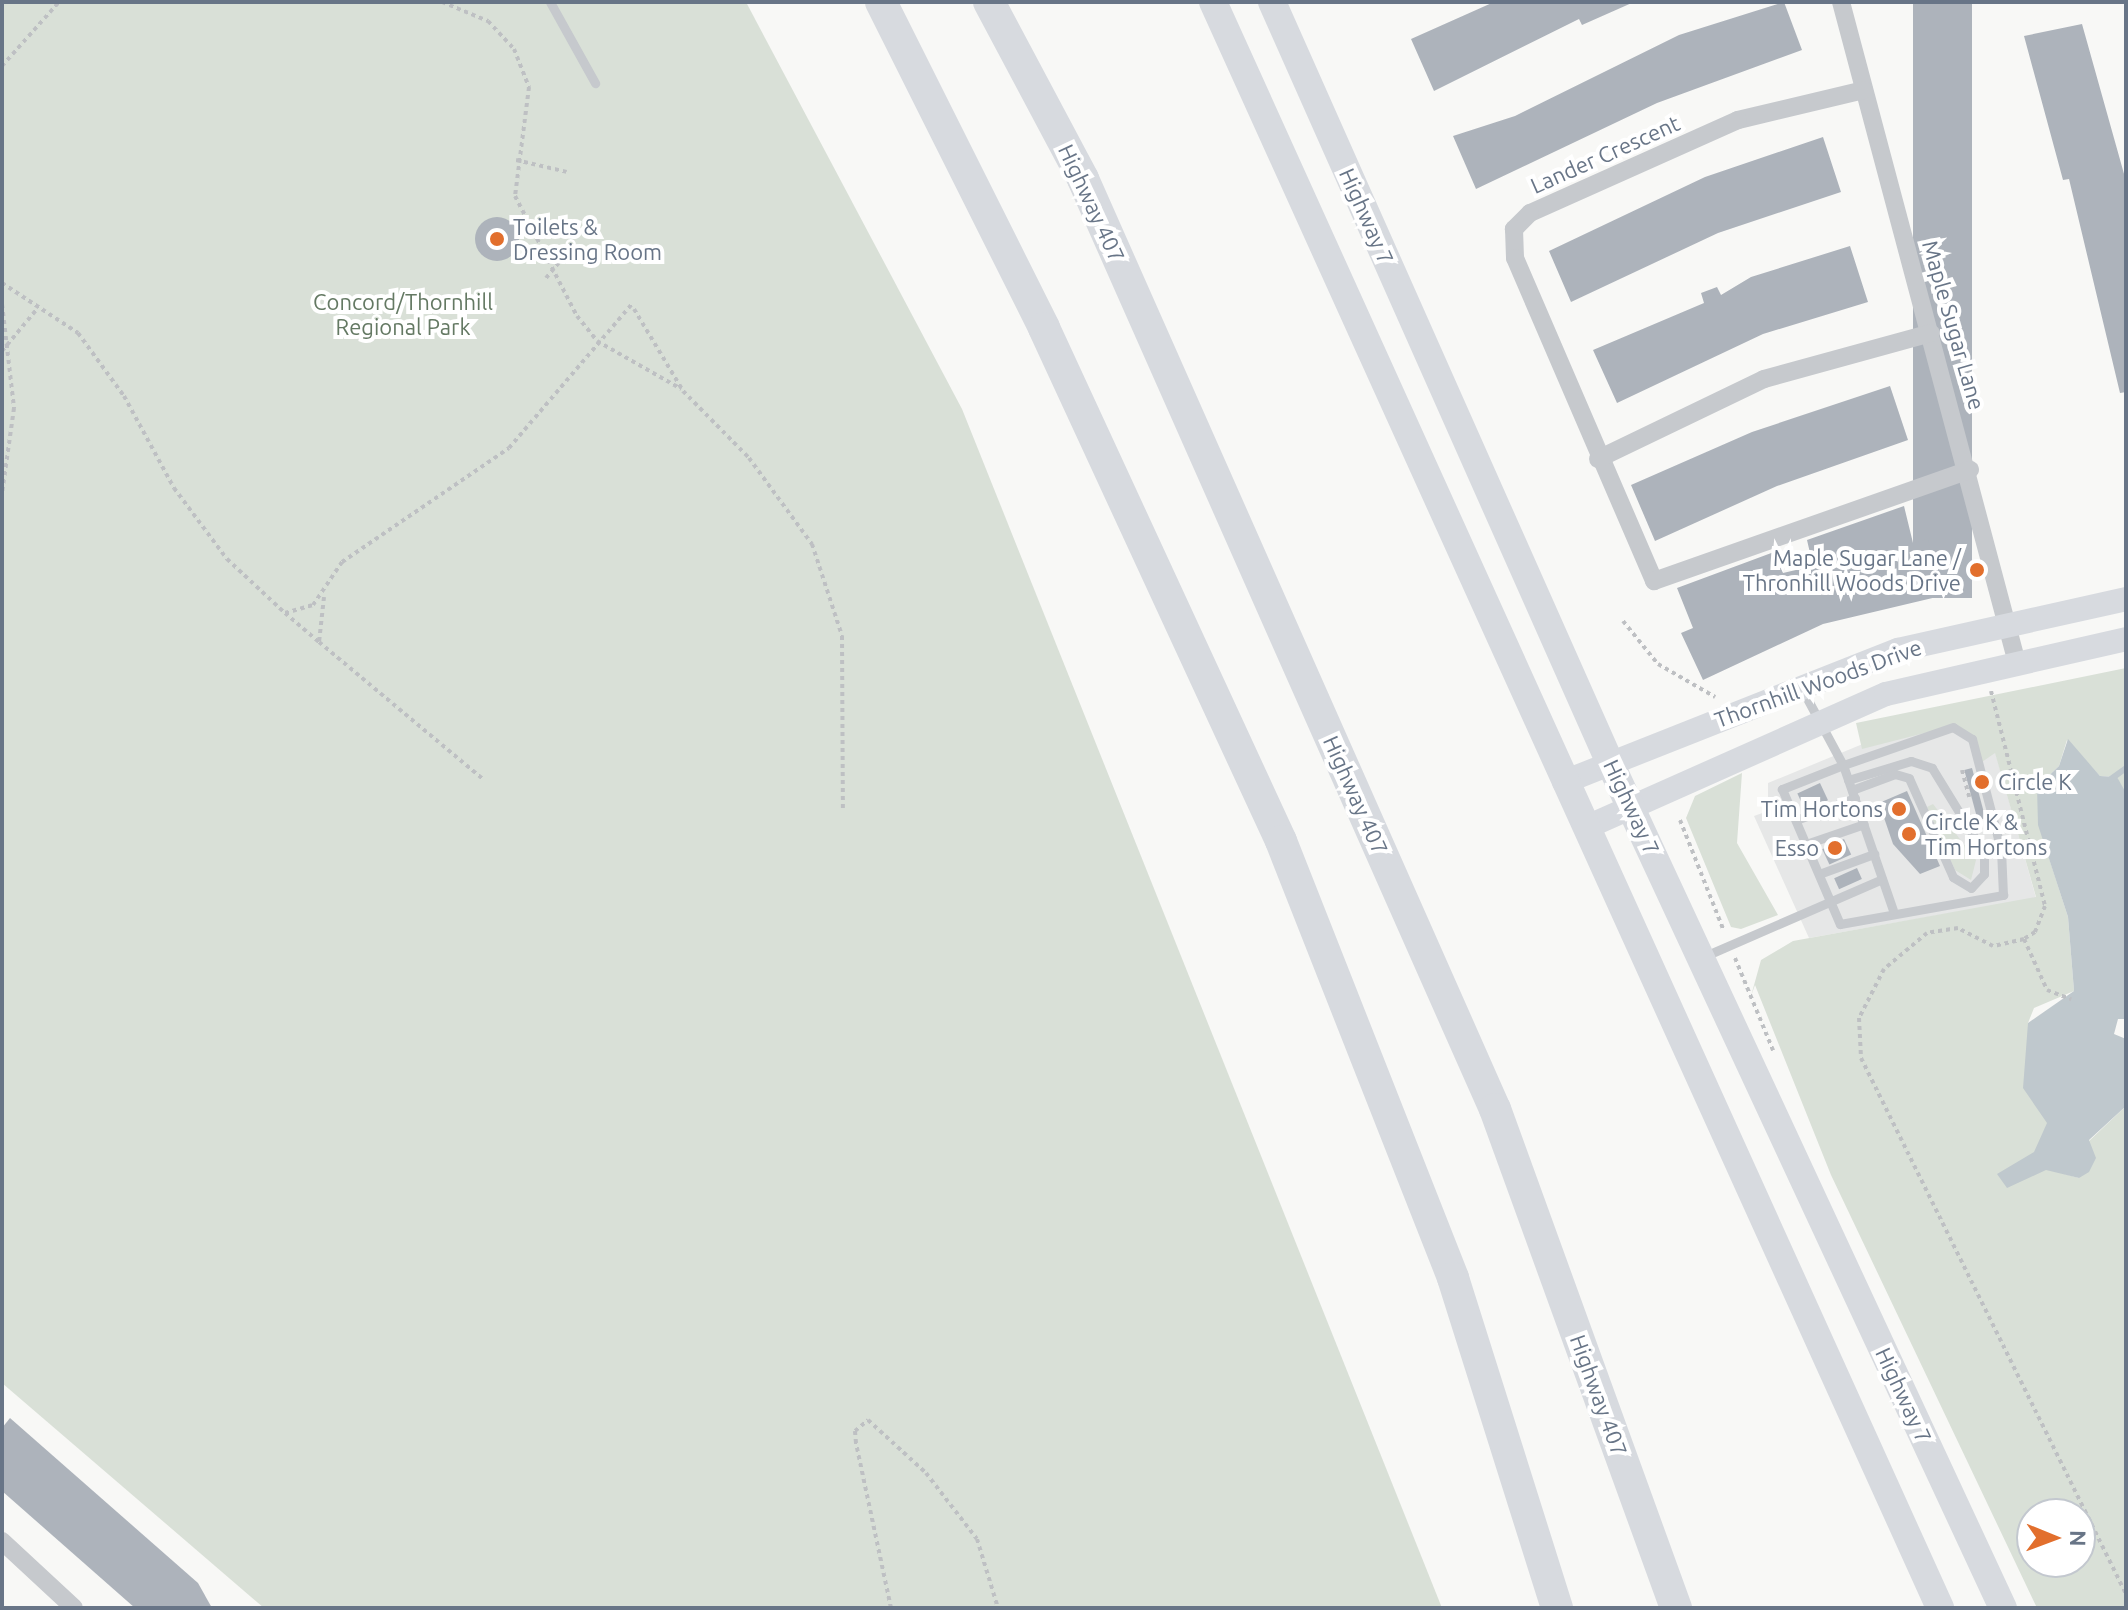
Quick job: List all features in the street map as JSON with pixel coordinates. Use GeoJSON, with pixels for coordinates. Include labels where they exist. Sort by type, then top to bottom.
{"type":"FeatureCollection","features":[{"type":"Feature","properties":{"kind":"highway"},"geometry":{"type":"LineString","coordinates":[[881,2],[1044,328],[1281,841],[1453,1278],[1554,1602]]}},
{"type":"Feature","properties":{"kind":"highway","name":"Highway 407"},"geometry":{"type":"LineString","coordinates":[[989,2],[1083,179],[1495,1109],[1676,1608]]}},
{"type":"Feature","properties":{"kind":"main road"},"geometry":{"type":"LineString","coordinates":[[1213,2],[1940,1608]]}},
{"type":"Feature","properties":{"kind":"main road","name":"Highway 7"},"geometry":{"type":"LineString","coordinates":[[1272,2],[1610,763],[2003,1608]]}},
{"type":"Feature","properties":{"kind":"street","name":"Maple Sugar Lane"},"geometry":{"type":"LineString","coordinates":[[1841,2],[1970,470],[2017,663]]}},
{"type":"Feature","properties":{"kind":"street","name":"Lander Crescent"},"geometry":{"type":"LineString","coordinates":[[1864,90],[1738,120],[1530,213],[1514,229],[1515,258],[1598,459],[1654,581],[1970,470]]}},
{"type":"Feature","properties":{"kind":"street"},"geometry":{"type":"LineString","coordinates":[[1598,459],[1764,379],[1931,333]]}},
{"type":"Feature","properties":{"kind":"street","name":"Thornhill Woods Drive"},"geometry":{"type":"LineString","coordinates":[[1564,782],[1801,685],[1898,650],[2126,599]]}},
{"type":"Feature","properties":{"kind":"street","name":"Thornhill Woods Drive"},"geometry":{"type":"LineString","coordinates":[[1587,827],[1629,804],[1815,721],[1886,694],[2126,639]]}},
{"type":"Feature","properties":{"kind":"street"},"geometry":{"type":"LineString","coordinates":[[2,1541],[74,1608]]}},
{"type":"Feature","properties":{"kind":"lane"},"geometry":{"type":"LineString","coordinates":[[550,2],[595,83]]}},
{"type":"Feature","properties":{"kind":"lane"},"geometry":{"type":"LineString","coordinates":[[1801,685],[1815,721],[1843,765],[1893,910]]}},
{"type":"Feature","properties":{"kind":"lane"},"geometry":{"type":"LineString","coordinates":[[1953,727],[1972,739],[1977,752],[2001,850],[2003,895],[1893,910],[1840,924],[1796,820],[1782,789],[1953,727]]}},
{"type":"Feature","properties":{"kind":"lane"},"geometry":{"type":"LineString","coordinates":[[1796,820],[1895,774],[1909,778],[1953,877],[1971,888],[1984,874],[1984,853],[1932,768],[1911,761],[1848,780]]}},
{"type":"Feature","properties":{"kind":"lane"},"geometry":{"type":"LineString","coordinates":[[1806,844],[1864,824]]}},
{"type":"Feature","properties":{"kind":"lane"},"geometry":{"type":"LineString","coordinates":[[1819,874],[1874,854]]}},
{"type":"Feature","properties":{"kind":"lane"},"geometry":{"type":"LineString","coordinates":[[1701,957],[1882,879]]}},
{"type":"Feature","properties":{"kind":"path"},"geometry":{"type":"LineString","coordinates":[[2,66],[59,2]]}},
{"type":"Feature","properties":{"kind":"path"},"geometry":{"type":"LineString","coordinates":[[442,2],[488,21],[514,49],[529,87],[516,160],[515,196],[550,265],[597,341],[683,391]]}},
{"type":"Feature","properties":{"kind":"path"},"geometry":{"type":"LineString","coordinates":[[516,160],[567,172]]}},
{"type":"Feature","properties":{"kind":"path"},"geometry":{"type":"LineString","coordinates":[[546,278],[550,265],[565,255]]}},
{"type":"Feature","properties":{"kind":"path"},"geometry":{"type":"LineString","coordinates":[[2,283],[37,309],[78,333],[124,396],[174,488],[227,559],[285,613],[483,779]]}},
{"type":"Feature","properties":{"kind":"path"},"geometry":{"type":"LineString","coordinates":[[2,304],[14,408],[2,493]]}},
{"type":"Feature","properties":{"kind":"path"},"geometry":{"type":"LineString","coordinates":[[319,642],[324,594],[342,562],[509,448],[597,341],[633,307],[683,391],[749,458],[812,544],[842,636],[843,810]]}},
{"type":"Feature","properties":{"kind":"path"},"geometry":{"type":"LineString","coordinates":[[2,351],[37,309]]}},
{"type":"Feature","properties":{"kind":"path"},"geometry":{"type":"LineString","coordinates":[[285,613],[324,594]]}},
{"type":"Feature","properties":{"kind":"path"},"geometry":{"type":"LineString","coordinates":[[1623,621],[1658,664],[1683,674],[1698,693],[1721,698]]}},
{"type":"Feature","properties":{"kind":"path"},"geometry":{"type":"LineString","coordinates":[[1991,689],[2045,906],[2035,932],[2024,939],[1993,946],[1958,928],[1927,933],[1884,969],[1859,1018],[1861,1058],[2126,1594]]}},
{"type":"Feature","properties":{"kind":"path"},"geometry":{"type":"LineString","coordinates":[[2024,939],[2047,990],[2071,999]]}},
{"type":"Feature","properties":{"kind":"path"},"geometry":{"type":"LineString","coordinates":[[891,1608],[856,1443],[855,1431],[868,1420],[926,1473],[977,1539],[998,1608]]}},
{"type":"Feature","properties":{"kind":"shaded area"},"geometry":{"type":"Polygon","coordinates":[[[1984,712],[2036,898],[1809,938],[1754,816],[1768,811],[1768,783],[1887,734],[1984,712]]]}},
{"type":"Feature","properties":{"kind":"shaded area"},"geometry":{"type":"Polygon","coordinates":[[[2068,739],[2100,776],[2117,777],[2126,793],[2126,1019],[2118,1019],[2114,1034],[2126,1039],[2126,1106],[2089,1140],[2096,1158],[2089,1172],[2079,1178],[2046,1170],[2007,1188],[1997,1174],[2034,1152],[2047,1123],[2023,1088],[2028,1023],[2074,991],[2068,917],[2038,825],[2037,787],[2059,766],[2068,739]]]}},
{"type":"Feature","properties":{"kind":"green space","name":"Concord/Thornhill Regional Park"},"geometry":{"type":"Polygon","coordinates":[[[2,2],[746,2],[962,409],[1442,1608],[264,1608],[2,1383],[2,2]]]}},
{"type":"Feature","properties":{"kind":"green space"},"geometry":{"type":"Polygon","coordinates":[[[2126,668],[2126,809],[2117,777],[2100,776],[2067,740],[2059,766],[2037,787],[2048,855],[2068,917],[2074,991],[2034,1008],[2028,1023],[2061,1173],[2079,1178],[2089,1141],[2126,1106],[2126,1608],[2037,1608],[2023,1578],[2096,1578],[2096,1498],[2016,1498],[2016,1564],[1831,1175],[1755,985],[1751,996],[1761,960],[1793,941],[2036,897],[1995,753],[1979,764],[1970,735],[1948,727],[1862,749],[1856,723],[2126,668]]]}},
{"type":"Feature","properties":{"kind":"green space"},"geometry":{"type":"Polygon","coordinates":[[[1742,773],[1737,843],[1778,915],[1741,929],[1731,927],[1686,818],[1695,796],[1742,773]]]}},
{"type":"Feature","properties":{"kind":"green space"},"geometry":{"type":"Polygon","coordinates":[[[1933,804],[1976,860],[1971,880],[1955,870],[1927,807],[1933,804]]]}},
{"type":"Feature","properties":{"kind":"building"},"geometry":{"type":"Polygon","coordinates":[[[1494,2],[1634,2],[1582,25],[1579,19],[1434,91],[1411,39],[1494,2]]]}},
{"type":"Feature","properties":{"kind":"building"},"geometry":{"type":"Polygon","coordinates":[[[1784,2],[1802,50],[1657,103],[1476,189],[1453,136],[1515,116],[1679,35],[1784,2]]]}},
{"type":"Feature","properties":{"kind":"building"},"geometry":{"type":"Polygon","coordinates":[[[1913,2],[1972,2],[1972,598],[1913,598],[1913,2]]]}},
{"type":"Feature","properties":{"kind":"building"},"geometry":{"type":"Polygon","coordinates":[[[2082,24],[2126,181],[2126,392],[2120,393],[2069,179],[2063,180],[2024,36],[2082,24]]]}},
{"type":"Feature","properties":{"kind":"building"},"geometry":{"type":"Polygon","coordinates":[[[1823,137],[1841,192],[1718,233],[1571,302],[1549,251],[1705,177],[1823,137]]]}},
{"type":"Feature","properties":{"kind":"building","name":"Toilets & Dressing Room"},"geometry":{"type":"Polygon","coordinates":[[[497,217],[513,223],[519,239],[513,255],[497,261],[481,255],[475,239],[481,223],[497,217]]]}},
{"type":"Feature","properties":{"kind":"building"},"geometry":{"type":"Polygon","coordinates":[[[1850,246],[1868,302],[1763,334],[1617,403],[1593,350],[1704,303],[1701,293],[1717,287],[1721,295],[1751,277],[1850,246]]]}},
{"type":"Feature","properties":{"kind":"building"},"geometry":{"type":"Polygon","coordinates":[[[1890,386],[1908,440],[1777,486],[1655,541],[1631,485],[1752,432],[1890,386]]]}},
{"type":"Feature","properties":{"kind":"building"},"geometry":{"type":"Polygon","coordinates":[[[1904,506],[1913,543],[1928,539],[1941,596],[1823,624],[1703,680],[1681,633],[1693,628],[1677,588],[1774,552],[1783,573],[1813,566],[1807,540],[1904,506]]]}},
{"type":"Feature","properties":{"kind":"building"},"geometry":{"type":"Polygon","coordinates":[[[1972,768],[1985,818],[1978,820],[1964,770],[1972,768]]]}},
{"type":"Feature","properties":{"kind":"building"},"geometry":{"type":"Polygon","coordinates":[[[1820,783],[1828,800],[1805,811],[1797,794],[1820,783]]]}},
{"type":"Feature","properties":{"kind":"building","name":"Circle K & Tim Hortons"},"geometry":{"type":"Polygon","coordinates":[[[1907,791],[1940,866],[1920,874],[1893,844],[1879,803],[1907,791]]]}},
{"type":"Feature","properties":{"kind":"building"},"geometry":{"type":"Polygon","coordinates":[[[1844,839],[1851,854],[1829,865],[1822,849],[1844,839]]]}},
{"type":"Feature","properties":{"kind":"building"},"geometry":{"type":"Polygon","coordinates":[[[1857,868],[1862,879],[1839,889],[1834,878],[1857,868]]]}},
{"type":"Feature","properties":{"kind":"building"},"geometry":{"type":"Polygon","coordinates":[[[10,1418],[198,1583],[212,1608],[135,1608],[2,1491],[2,1428],[10,1418]]]}},
{"type":"Feature","properties":{"kind":"waterway"},"geometry":{"type":"LineString","coordinates":[[2111,779],[2126,768]]}},
{"type":"Feature","properties":{"kind":"place","name":"Toilets & Dressing Room"},"geometry":{"type":"Point","coordinates":[497,239]}},
{"type":"Feature","properties":{"kind":"place","name":"Maple Sugar Lane / Thronhill Woods Drive"},"geometry":{"type":"Point","coordinates":[1977,570]}},
{"type":"Feature","properties":{"kind":"place","name":"Circle K"},"geometry":{"type":"Point","coordinates":[1982,782]}},
{"type":"Feature","properties":{"kind":"place","name":"Tim Hortons"},"geometry":{"type":"Point","coordinates":[1899,809]}},
{"type":"Feature","properties":{"kind":"place","name":"Circle K & Tim Hortons"},"geometry":{"type":"Point","coordinates":[1909,834]}},
{"type":"Feature","properties":{"kind":"place","name":"Esso"},"geometry":{"type":"Point","coordinates":[1835,848]}}]}
